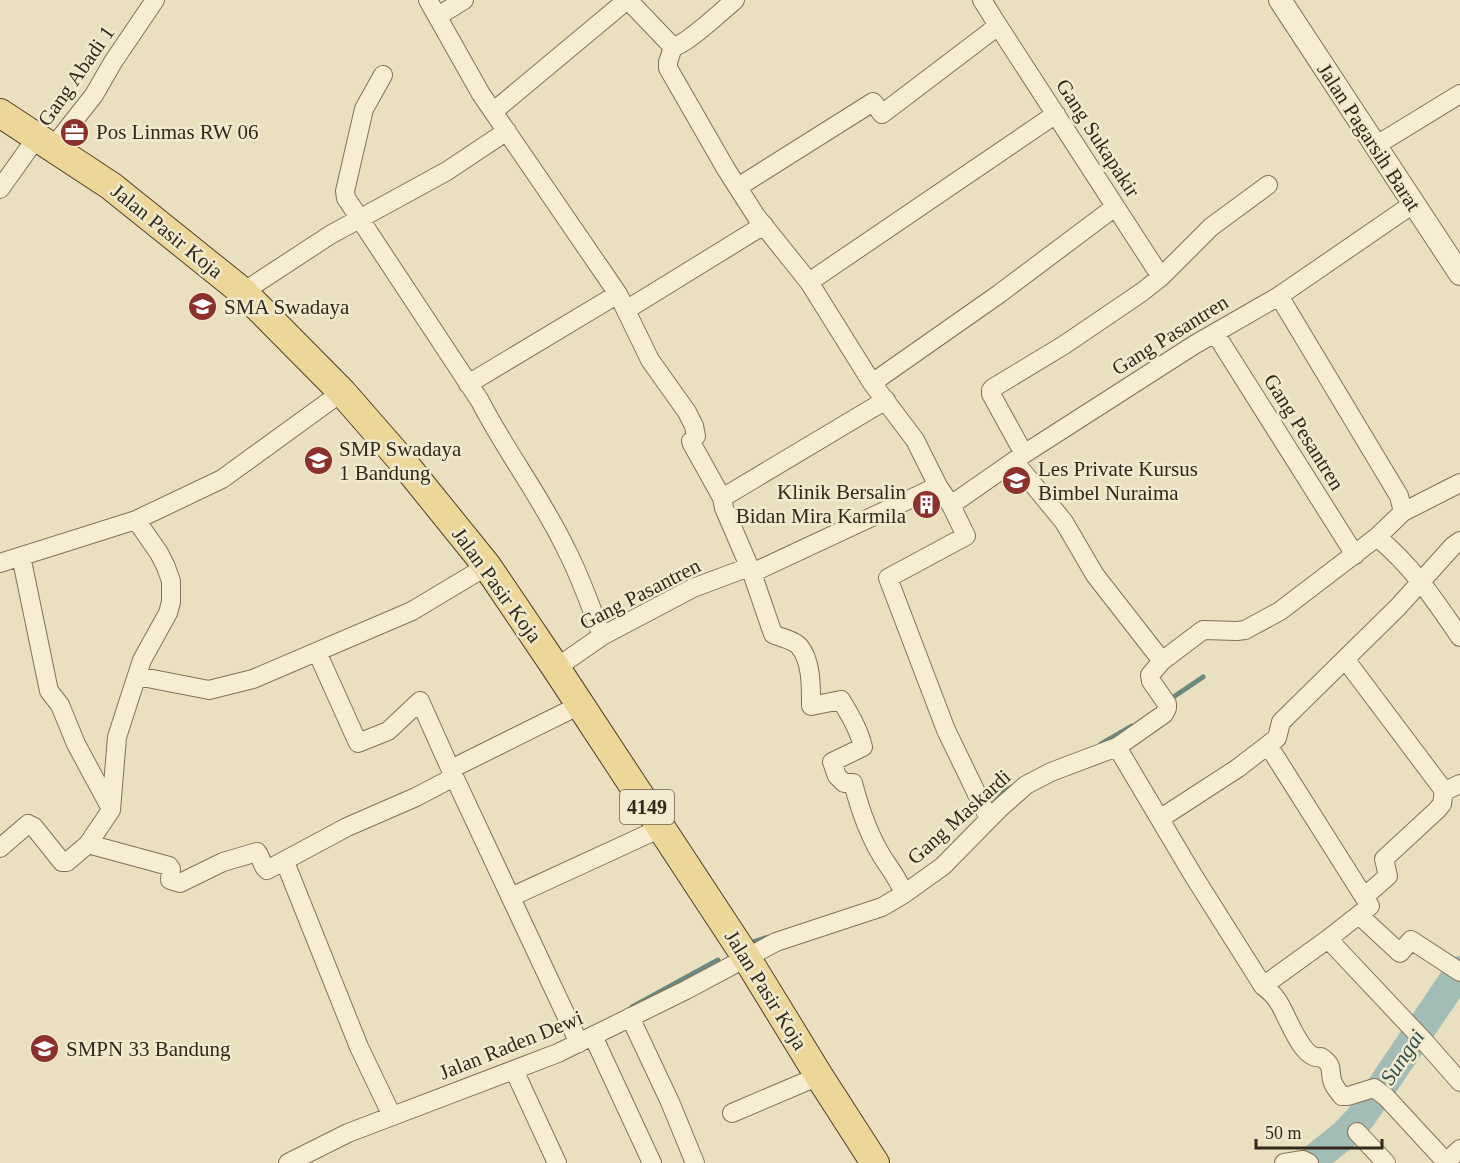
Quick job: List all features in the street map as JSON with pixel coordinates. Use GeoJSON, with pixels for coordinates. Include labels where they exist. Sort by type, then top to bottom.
{"type":"FeatureCollection","features":[{"type":"Feature","properties":{"kind":"main road","name":"Jalan Pasir Koja"},"geometry":{"type":"LineString","coordinates":[[0,113],[111,186],[243,292],[342,392],[403,462],[487,566],[556,668],[746,957],[875,1163]]}},
{"type":"Feature","properties":{"kind":"street","name":"Gang Abadi 1"},"geometry":{"type":"LineString","coordinates":[[0,189],[94,96],[113,62],[155,0]]}},
{"type":"Feature","properties":{"kind":"street"},"geometry":{"type":"LineString","coordinates":[[464,0],[433,8],[481,94],[622,302],[650,360],[687,412],[696,436],[691,441],[692,444],[722,498],[724,508],[751,570],[773,634],[800,647],[807,663],[811,684],[811,706],[841,700],[860,735],[863,747],[832,762],[837,776],[844,783],[853,783],[863,820],[883,858],[898,878],[904,894]]}},
{"type":"Feature","properties":{"kind":"street"},"geometry":{"type":"LineString","coordinates":[[494,111],[628,0],[673,47]]}},
{"type":"Feature","properties":{"kind":"street"},"geometry":{"type":"LineString","coordinates":[[673,47],[677,47],[735,0]]}},
{"type":"Feature","properties":{"kind":"street","name":"Gang Sukapakir"},"geometry":{"type":"LineString","coordinates":[[982,0],[1161,278]]}},
{"type":"Feature","properties":{"kind":"street","name":"Jalan Pagarsih Barat"},"geometry":{"type":"LineString","coordinates":[[1280,0],[1460,274]]}},
{"type":"Feature","properties":{"kind":"street"},"geometry":{"type":"LineString","coordinates":[[738,187],[873,102],[882,114],[990,32],[997,24]]}},
{"type":"Feature","properties":{"kind":"street"},"geometry":{"type":"LineString","coordinates":[[673,47],[668,68],[738,187],[764,225],[809,282],[872,383],[915,440],[966,536],[888,578],[946,730],[989,819]]}},
{"type":"Feature","properties":{"kind":"street"},"geometry":{"type":"LineString","coordinates":[[383,75],[364,109],[345,191],[346,198],[480,400],[497,434],[538,498],[568,551],[602,636]]}},
{"type":"Feature","properties":{"kind":"street"},"geometry":{"type":"LineString","coordinates":[[1375,146],[1460,94]]}},
{"type":"Feature","properties":{"kind":"street"},"geometry":{"type":"LineString","coordinates":[[809,282],[1056,114]]}},
{"type":"Feature","properties":{"kind":"street"},"geometry":{"type":"LineString","coordinates":[[243,292],[359,219],[441,174],[507,131]]}},
{"type":"Feature","properties":{"kind":"street"},"geometry":{"type":"LineString","coordinates":[[1268,185],[1211,227],[1161,278],[1064,345],[991,390],[1019,457],[1064,522],[1095,575],[1162,661],[1203,630],[1237,632],[1280,611],[1355,555],[1402,512],[1460,483]]}},
{"type":"Feature","properties":{"kind":"street","name":"Gang Pasantren"},"geometry":{"type":"LineString","coordinates":[[951,505],[1019,457],[1215,333],[1279,296],[1413,204]]}},
{"type":"Feature","properties":{"kind":"street"},"geometry":{"type":"LineString","coordinates":[[872,383],[999,294],[1115,207]]}},
{"type":"Feature","properties":{"kind":"street"},"geometry":{"type":"LineString","coordinates":[[468,384],[764,225]]}},
{"type":"Feature","properties":{"kind":"street"},"geometry":{"type":"LineString","coordinates":[[1279,296],[1399,496],[1402,512]]}},
{"type":"Feature","properties":{"kind":"street","name":"Gang Pesantren"},"geometry":{"type":"LineString","coordinates":[[1215,333],[1355,555]]}},
{"type":"Feature","properties":{"kind":"street"},"geometry":{"type":"LineString","coordinates":[[0,563],[136,520],[222,479],[342,392]]}},
{"type":"Feature","properties":{"kind":"street"},"geometry":{"type":"LineString","coordinates":[[722,498],[886,400]]}},
{"type":"Feature","properties":{"kind":"street","name":"Gang Pasantren"},"geometry":{"type":"LineString","coordinates":[[556,668],[602,636],[693,588],[751,570],[938,486]]}},
{"type":"Feature","properties":{"kind":"street"},"geometry":{"type":"LineString","coordinates":[[0,848],[28,824],[34,827],[62,862],[67,862],[88,844],[111,810],[117,738],[142,660],[168,613],[172,592],[171,581],[159,553],[136,520]]}},
{"type":"Feature","properties":{"kind":"street"},"geometry":{"type":"LineString","coordinates":[[1377,537],[1422,581],[1460,637]]}},
{"type":"Feature","properties":{"kind":"street"},"geometry":{"type":"LineString","coordinates":[[1161,818],[1238,768],[1279,736],[1281,722],[1460,541]]}},
{"type":"Feature","properties":{"kind":"street"},"geometry":{"type":"LineString","coordinates":[[21,556],[49,691],[60,705],[76,744],[111,810]]}},
{"type":"Feature","properties":{"kind":"street"},"geometry":{"type":"LineString","coordinates":[[137,676],[209,690],[254,679],[412,611],[487,566]]}},
{"type":"Feature","properties":{"kind":"street"},"geometry":{"type":"LineString","coordinates":[[317,652],[358,743],[388,731],[419,701],[511,897],[652,1163]]}},
{"type":"Feature","properties":{"kind":"street"},"geometry":{"type":"LineString","coordinates":[[1345,659],[1449,792],[1437,810],[1384,859],[1388,876],[1364,897]]}},
{"type":"Feature","properties":{"kind":"street","name":"Gang Maskardi"},"geometry":{"type":"LineString","coordinates":[[746,957],[776,942],[882,907],[943,866],[1026,785],[1051,772],[1117,747],[1164,714],[1167,704],[1151,681],[1150,675],[1162,661]]}},
{"type":"Feature","properties":{"kind":"street"},"geometry":{"type":"LineString","coordinates":[[88,844],[169,866],[170,880],[180,883],[223,862],[257,852],[263,867],[267,870],[347,827],[416,797],[452,773],[455,767],[580,705]]}},
{"type":"Feature","properties":{"kind":"street"},"geometry":{"type":"LineString","coordinates":[[1263,986],[1360,916],[1370,906],[1268,745]]}},
{"type":"Feature","properties":{"kind":"street"},"geometry":{"type":"LineString","coordinates":[[1117,747],[1193,875],[1263,986],[1272,992],[1302,1047],[1310,1055],[1327,1061],[1338,1090],[1348,1096],[1380,1092],[1445,1163],[1460,1149]]}},
{"type":"Feature","properties":{"kind":"street"},"geometry":{"type":"LineString","coordinates":[[511,897],[661,828]]}},
{"type":"Feature","properties":{"kind":"street"},"geometry":{"type":"LineString","coordinates":[[285,862],[359,1047],[392,1116]]}},
{"type":"Feature","properties":{"kind":"street"},"geometry":{"type":"LineString","coordinates":[[1360,916],[1400,953],[1411,940],[1458,970]]}},
{"type":"Feature","properties":{"kind":"street"},"geometry":{"type":"LineString","coordinates":[[1328,939],[1408,1023],[1460,1082]]}},
{"type":"Feature","properties":{"kind":"street","name":"Jalan Raden Dewi"},"geometry":{"type":"LineString","coordinates":[[288,1163],[322,1155],[348,1133],[514,1071],[586,1040],[746,957]]}},
{"type":"Feature","properties":{"kind":"street"},"geometry":{"type":"LineString","coordinates":[[630,1017],[670,1102],[695,1163]]}},
{"type":"Feature","properties":{"kind":"street"},"geometry":{"type":"LineString","coordinates":[[514,1071],[557,1163]]}},
{"type":"Feature","properties":{"kind":"street"},"geometry":{"type":"LineString","coordinates":[[732,1113],[819,1076]]}},
{"type":"Feature","properties":{"kind":"street"},"geometry":{"type":"LineString","coordinates":[[1357,1132],[1386,1163]]}},
{"type":"Feature","properties":{"kind":"street"},"geometry":{"type":"LineString","coordinates":[[1284,1163],[1308,1161]]}},
{"type":"Feature","properties":{"kind":"waterway"},"geometry":{"type":"LineString","coordinates":[[1169,700],[1203,677]]}},
{"type":"Feature","properties":{"kind":"waterway"},"geometry":{"type":"LineString","coordinates":[[1101,744],[1132,726]]}},
{"type":"Feature","properties":{"kind":"waterway"},"geometry":{"type":"LineString","coordinates":[[994,803],[1005,791],[1014,786]]}},
{"type":"Feature","properties":{"kind":"waterway"},"geometry":{"type":"LineString","coordinates":[[750,943],[768,937]]}},
{"type":"Feature","properties":{"kind":"waterway"},"geometry":{"type":"LineString","coordinates":[[632,1007],[718,960]]}},
{"type":"Feature","properties":{"kind":"waterway","name":"Sungai"},"geometry":{"type":"LineString","coordinates":[[1313,1163],[1313,1160],[1344,1135],[1361,1117],[1460,971]]}},
{"type":"Feature","properties":{"kind":"place","name":"Pos Linmas RW 06"},"geometry":{"type":"Point","coordinates":[75,132]}},
{"type":"Feature","properties":{"kind":"place","name":"SMA Swadaya"},"geometry":{"type":"Point","coordinates":[203,307]}},
{"type":"Feature","properties":{"kind":"place","name":"SMP Swadaya 1 Bandung"},"geometry":{"type":"Point","coordinates":[318,461]}},
{"type":"Feature","properties":{"kind":"place","name":"Les Private Kursus Bimbel Nuraima"},"geometry":{"type":"Point","coordinates":[1017,481]}},
{"type":"Feature","properties":{"kind":"place","name":"Klinik Bersalin Bidan Mira Karmila"},"geometry":{"type":"Point","coordinates":[927,504]}},
{"type":"Feature","properties":{"kind":"place","name":"SMPN 33 Bandung"},"geometry":{"type":"Point","coordinates":[45,1049]}}]}
